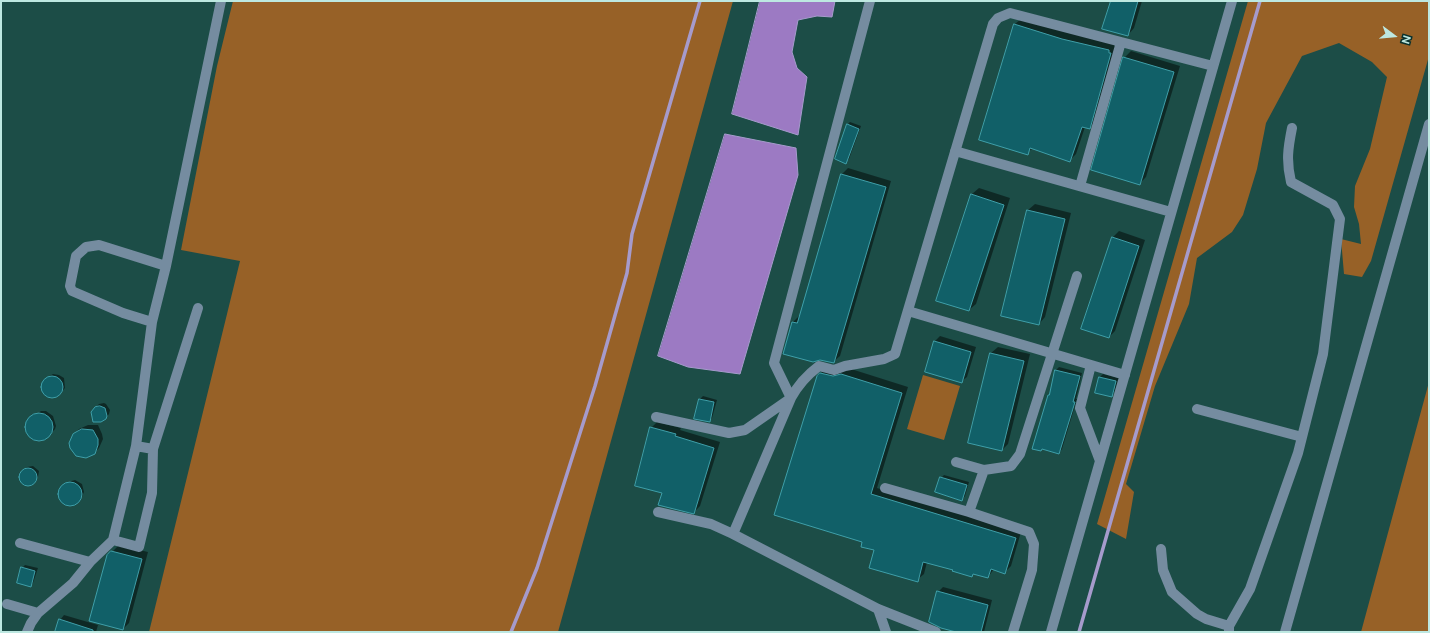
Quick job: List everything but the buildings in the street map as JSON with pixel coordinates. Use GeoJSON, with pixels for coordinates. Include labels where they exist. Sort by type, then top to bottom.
{"type":"FeatureCollection","features":[{"type":"Feature","properties":{"kind":"lane"},"geometry":{"type":"LineString","coordinates":[[27,632],[31,622],[38,613],[73,583],[90,562],[113,540],[136,446],[152,322],[166,266],[221,1]]}},
{"type":"Feature","properties":{"kind":"lane"},"geometry":{"type":"LineString","coordinates":[[790,398],[774,363],[870,1]]}},
{"type":"Feature","properties":{"kind":"lane"},"geometry":{"type":"LineString","coordinates":[[1051,632],[1232,1]]}},
{"type":"Feature","properties":{"kind":"lane"},"geometry":{"type":"LineString","coordinates":[[733,534],[790,398],[798,385],[810,372],[819,366],[834,370],[845,366],[877,361],[894,356],[993,24],[998,18],[1010,12],[1213,66]]}},
{"type":"Feature","properties":{"kind":"lane"},"geometry":{"type":"LineString","coordinates":[[1080,186],[1121,42]]}},
{"type":"Feature","properties":{"kind":"lane"},"geometry":{"type":"LineString","coordinates":[[1285,632],[1429,124]]}},
{"type":"Feature","properties":{"kind":"lane"},"geometry":{"type":"LineString","coordinates":[[1162,549],[1163,570],[1172,592],[1197,614],[1229,629],[1250,589],[1298,453],[1323,354],[1340,219],[1332,205],[1291,182],[1288,169],[1287,150],[1292,128]]}},
{"type":"Feature","properties":{"kind":"lane"},"geometry":{"type":"LineString","coordinates":[[955,151],[1171,212]]}},
{"type":"Feature","properties":{"kind":"lane"},"geometry":{"type":"LineString","coordinates":[[152,322],[123,313],[72,292],[70,286],[76,256],[86,247],[99,245],[166,266]]}},
{"type":"Feature","properties":{"kind":"lane"},"geometry":{"type":"LineString","coordinates":[[956,462],[984,470],[1011,466],[1020,454],[1077,276]]}},
{"type":"Feature","properties":{"kind":"lane"},"geometry":{"type":"LineString","coordinates":[[113,540],[139,547],[152,493],[153,449],[198,308]]}},
{"type":"Feature","properties":{"kind":"lane"},"geometry":{"type":"LineString","coordinates":[[908,311],[1125,375]]}},
{"type":"Feature","properties":{"kind":"lane"},"geometry":{"type":"LineString","coordinates":[[1091,365],[1080,408],[1100,461]]}},
{"type":"Feature","properties":{"kind":"lane"},"geometry":{"type":"LineString","coordinates":[[656,418],[729,434],[745,430],[790,398]]}},
{"type":"Feature","properties":{"kind":"lane"},"geometry":{"type":"LineString","coordinates":[[1197,409],[1302,437]]}},
{"type":"Feature","properties":{"kind":"lane"},"geometry":{"type":"LineString","coordinates":[[136,446],[153,449]]}},
{"type":"Feature","properties":{"kind":"lane"},"geometry":{"type":"LineString","coordinates":[[969,512],[984,470]]}},
{"type":"Feature","properties":{"kind":"lane"},"geometry":{"type":"LineString","coordinates":[[885,488],[969,512],[1029,532],[1034,544],[1032,570],[1013,632]]}},
{"type":"Feature","properties":{"kind":"lane"},"geometry":{"type":"LineString","coordinates":[[658,512],[711,524],[878,608],[936,632]]}},
{"type":"Feature","properties":{"kind":"lane"},"geometry":{"type":"LineString","coordinates":[[20,542],[90,562]]}},
{"type":"Feature","properties":{"kind":"lane"},"geometry":{"type":"LineString","coordinates":[[7,604],[38,613]]}},
{"type":"Feature","properties":{"kind":"lane"},"geometry":{"type":"LineString","coordinates":[[878,608],[886,632]]}},
{"type":"Feature","properties":{"kind":"shaded area"},"geometry":{"type":"Polygon","coordinates":[[[233,1],[733,1],[558,632],[149,632],[240,261],[181,250],[217,66],[233,1]]]}},
{"type":"Feature","properties":{"kind":"shaded area"},"geometry":{"type":"Polygon","coordinates":[[[760,1],[835,1],[832,17],[817,16],[798,20],[792,52],[797,68],[807,77],[798,135],[732,114],[760,1]]]}},
{"type":"Feature","properties":{"kind":"shaded area"},"geometry":{"type":"Polygon","coordinates":[[[1248,1],[1429,1],[1429,56],[1371,261],[1362,277],[1344,274],[1341,239],[1361,244],[1359,224],[1354,207],[1355,186],[1370,149],[1387,77],[1372,62],[1339,43],[1302,56],[1266,123],[1257,169],[1243,215],[1232,232],[1197,258],[1189,304],[1155,386],[1126,484],[1134,492],[1126,539],[1097,524],[1248,1]]]}},
{"type":"Feature","properties":{"kind":"shaded area"},"geometry":{"type":"Polygon","coordinates":[[[725,134],[796,148],[798,175],[740,374],[688,367],[658,356],[725,134]]]}},
{"type":"Feature","properties":{"kind":"shaded area"},"geometry":{"type":"Polygon","coordinates":[[[923,375],[960,386],[944,440],[907,429],[923,375]]]}},
{"type":"Feature","properties":{"kind":"shaded area"},"geometry":{"type":"Polygon","coordinates":[[[1429,382],[1429,632],[1361,632],[1429,382]]]}},
{"type":"Feature","properties":{"kind":"waterway"},"geometry":{"type":"LineString","coordinates":[[511,632],[537,568],[595,386],[627,273],[632,234],[700,1]]}},
{"type":"Feature","properties":{"kind":"waterway"},"geometry":{"type":"LineString","coordinates":[[1079,632],[1260,1]]}}]}
